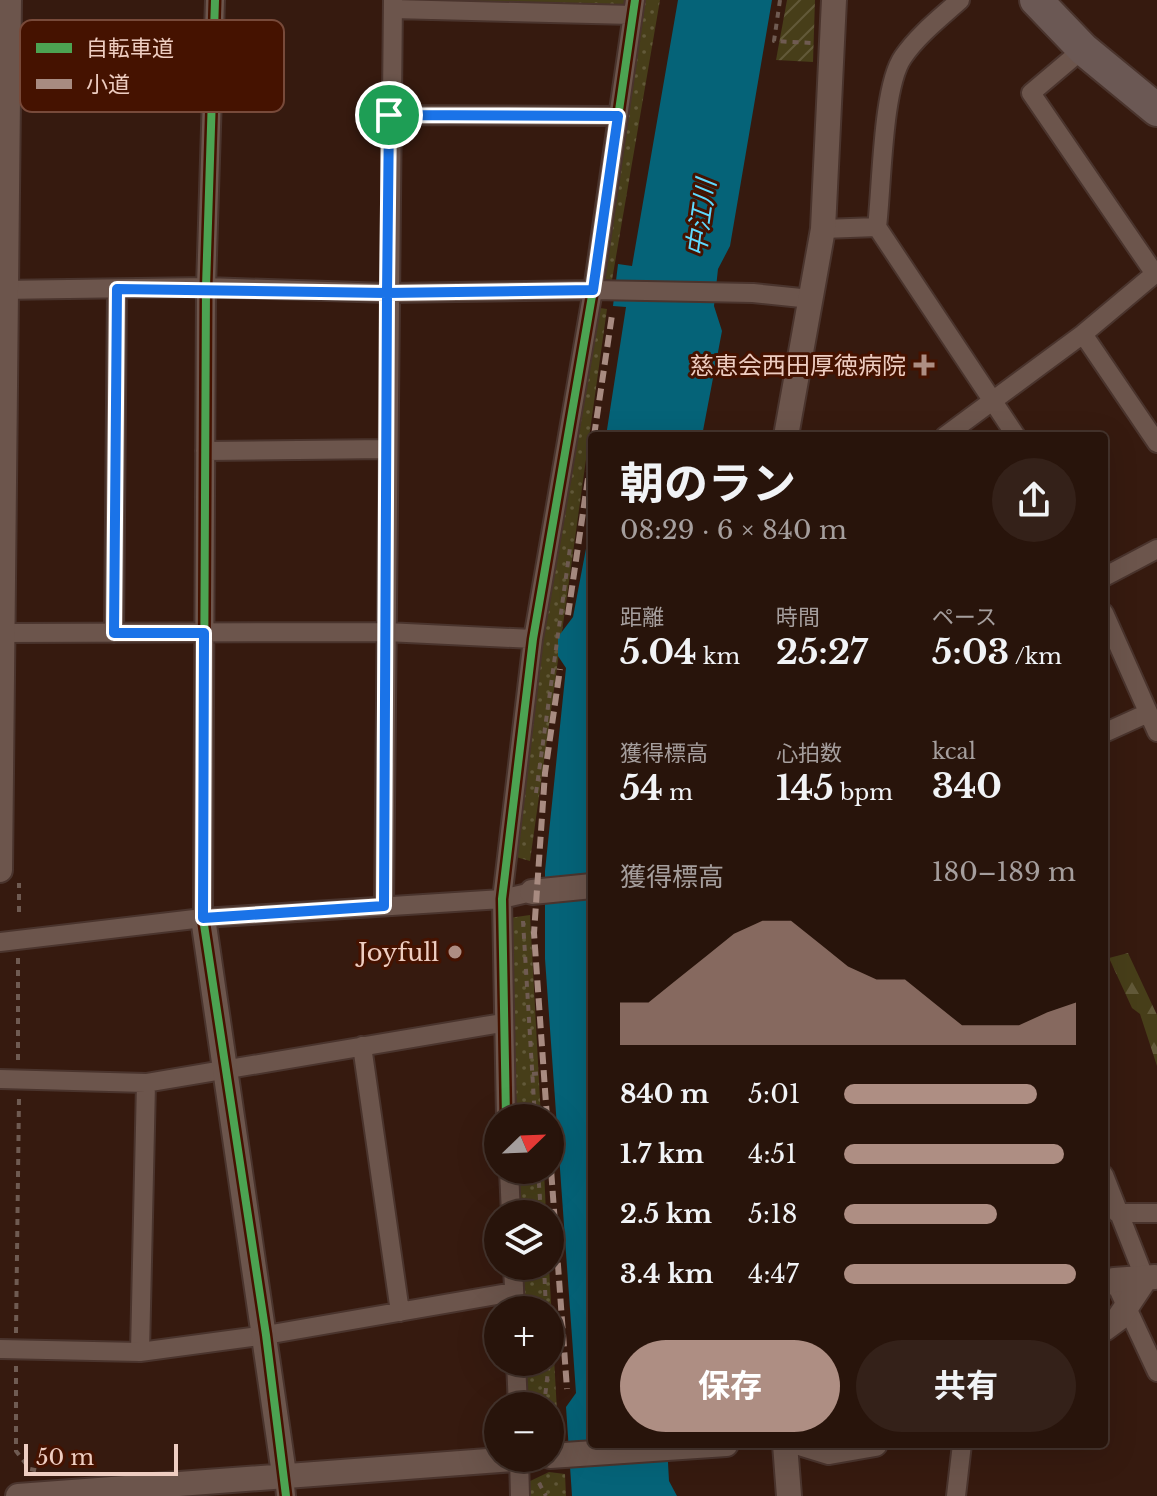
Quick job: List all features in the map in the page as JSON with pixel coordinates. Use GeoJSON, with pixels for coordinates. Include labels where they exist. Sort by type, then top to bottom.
{"type":"FeatureCollection","features":[{"type":"Feature","properties":{"kind":"highway"},"geometry":{"type":"LineString","coordinates":[[1044,4],[1083,49],[1153,99]]}},
{"type":"Feature","properties":{"kind":"street"},"geometry":{"type":"LineString","coordinates":[[0,870],[2,290],[9,0]]}},
{"type":"Feature","properties":{"kind":"street"},"geometry":{"type":"LineString","coordinates":[[214,20],[215,0]]}},
{"type":"Feature","properties":{"kind":"street"},"geometry":{"type":"LineString","coordinates":[[787,432],[823,229],[834,0]]}},
{"type":"Feature","properties":{"kind":"street"},"geometry":{"type":"LineString","coordinates":[[960,0],[925,31],[901,58],[891,83],[877,227],[996,401],[1014,432]]}},
{"type":"Feature","properties":{"kind":"street"},"geometry":{"type":"LineString","coordinates":[[384,906],[387,293],[393,4],[634,7],[618,116],[599,291],[533,639],[502,899],[505,1104]]}},
{"type":"Feature","properties":{"kind":"street"},"geometry":{"type":"LineString","coordinates":[[951,432],[1083,334],[1156,273],[1031,93],[1083,49]]}},
{"type":"Feature","properties":{"kind":"street"},"geometry":{"type":"LineString","coordinates":[[211,112],[206,287],[203,918],[266,1335],[285,1485]]}},
{"type":"Feature","properties":{"kind":"street"},"geometry":{"type":"LineString","coordinates":[[389,115],[618,116]]}},
{"type":"Feature","properties":{"kind":"street"},"geometry":{"type":"LineString","coordinates":[[823,229],[877,227]]}},
{"type":"Feature","properties":{"kind":"street"},"geometry":{"type":"LineString","coordinates":[[2,290],[206,287],[387,293],[599,291],[753,293],[811,299]]}},
{"type":"Feature","properties":{"kind":"street"},"geometry":{"type":"LineString","coordinates":[[114,633],[117,289]]}},
{"type":"Feature","properties":{"kind":"street"},"geometry":{"type":"LineString","coordinates":[[1083,334],[1157,443]]}},
{"type":"Feature","properties":{"kind":"street"},"geometry":{"type":"LineString","coordinates":[[205,451],[387,449]]}},
{"type":"Feature","properties":{"kind":"street"},"geometry":{"type":"LineString","coordinates":[[1108,575],[1157,549]]}},
{"type":"Feature","properties":{"kind":"street"},"geometry":{"type":"LineString","coordinates":[[1108,622],[1157,732]]}},
{"type":"Feature","properties":{"kind":"street"},"geometry":{"type":"LineString","coordinates":[[2,633],[386,632],[533,639]]}},
{"type":"Feature","properties":{"kind":"street"},"geometry":{"type":"LineString","coordinates":[[1108,731],[1148,713]]}},
{"type":"Feature","properties":{"kind":"street"},"geometry":{"type":"LineString","coordinates":[[0,942],[203,918],[502,899],[588,886]]}},
{"type":"Feature","properties":{"kind":"street"},"geometry":{"type":"LineString","coordinates":[[9,1079],[146,1083],[225,1067],[502,1023]]}},
{"type":"Feature","properties":{"kind":"street"},"geometry":{"type":"LineString","coordinates":[[362,1046],[400,1312]]}},
{"type":"Feature","properties":{"kind":"street"},"geometry":{"type":"LineString","coordinates":[[140,1352],[146,1083]]}},
{"type":"Feature","properties":{"kind":"street"},"geometry":{"type":"LineString","coordinates":[[1108,1187],[1117,1213],[1151,1278]]}},
{"type":"Feature","properties":{"kind":"street"},"geometry":{"type":"LineString","coordinates":[[1117,1213],[1157,1213]]}},
{"type":"Feature","properties":{"kind":"street"},"geometry":{"type":"LineString","coordinates":[[1109,1282],[1151,1278]]}},
{"type":"Feature","properties":{"kind":"street"},"geometry":{"type":"LineString","coordinates":[[1108,1325],[1128,1307],[1151,1278]]}},
{"type":"Feature","properties":{"kind":"street"},"geometry":{"type":"LineString","coordinates":[[1109,1282],[1128,1307],[1157,1372]]}},
{"type":"Feature","properties":{"kind":"street"},"geometry":{"type":"LineString","coordinates":[[8,1349],[140,1352],[400,1312],[484,1304]]}},
{"type":"Feature","properties":{"kind":"street"},"geometry":{"type":"LineString","coordinates":[[564,1455],[669,1448]]}},
{"type":"Feature","properties":{"kind":"street"},"geometry":{"type":"LineString","coordinates":[[785,1448],[789,1496]]}},
{"type":"Feature","properties":{"kind":"street"},"geometry":{"type":"LineString","coordinates":[[816,1448],[829,1452],[852,1448]]}},
{"type":"Feature","properties":{"kind":"street"},"geometry":{"type":"LineString","coordinates":[[956,1496],[962,1448]]}},
{"type":"Feature","properties":{"kind":"street"},"geometry":{"type":"LineString","coordinates":[[18,1496],[285,1485],[484,1462]]}},
{"type":"Feature","properties":{"kind":"street"},"geometry":{"type":"LineString","coordinates":[[519,1472],[520,1496]]}},
{"type":"Feature","properties":{"kind":"path"},"geometry":{"type":"LineString","coordinates":[[780,0],[774,41],[819,43]]}},
{"type":"Feature","properties":{"kind":"path"},"geometry":{"type":"LineString","coordinates":[[535,801],[572,537]]}},
{"type":"Feature","properties":{"kind":"path"},"geometry":{"type":"LineString","coordinates":[[527,893],[534,1104]]}},
{"type":"Feature","properties":{"kind":"path"},"geometry":{"type":"LineString","coordinates":[[23,952],[18,957],[9,1079],[8,1349],[16,1451],[30,1469],[40,1471]]}},
{"type":"Feature","properties":{"kind":"path"},"geometry":{"type":"LineString","coordinates":[[532,1074],[544,1073]]}},
{"type":"Feature","properties":{"kind":"green space"},"geometry":{"type":"Polygon","coordinates":[[[396,0],[629,0],[627,10],[396,0]]]}},
{"type":"Feature","properties":{"kind":"green space"},"geometry":{"type":"Polygon","coordinates":[[[641,0],[660,0],[612,280],[596,278],[641,0]]]}},
{"type":"Feature","properties":{"kind":"green space"},"geometry":{"type":"Polygon","coordinates":[[[787,0],[815,0],[813,62],[776,60],[787,0]]]}},
{"type":"Feature","properties":{"kind":"green space"},"geometry":{"type":"Polygon","coordinates":[[[593,307],[607,309],[530,861],[516,857],[515,831],[538,642],[593,307]]]}},
{"type":"Feature","properties":{"kind":"green space"},"geometry":{"type":"Polygon","coordinates":[[[530,915],[540,1104],[516,1104],[509,918],[530,915]]]}},
{"type":"Feature","properties":{"kind":"green space"},"geometry":{"type":"Polygon","coordinates":[[[1128,953],[1157,1015],[1157,1066],[1140,1014],[1132,1008],[1109,958],[1128,953]]]}},
{"type":"Feature","properties":{"kind":"green space"},"geometry":{"type":"Polygon","coordinates":[[[520,1184],[545,1184],[545,1200],[520,1200],[520,1184]]]}},
{"type":"Feature","properties":{"kind":"green space"},"geometry":{"type":"Polygon","coordinates":[[[523,1280],[550,1280],[551,1296],[524,1296],[523,1280]]]}},
{"type":"Feature","properties":{"kind":"green space"},"geometry":{"type":"Polygon","coordinates":[[[527,1376],[555,1376],[556,1392],[527,1392],[527,1376]]]}},
{"type":"Feature","properties":{"kind":"green space"},"geometry":{"type":"Polygon","coordinates":[[[549,1472],[565,1474],[566,1496],[529,1496],[528,1482],[549,1472]]]}},
{"type":"Feature","properties":{"kind":"water","name":"中江川"},"geometry":{"type":"Polygon","coordinates":[[[678,0],[772,0],[730,246],[718,269],[714,306],[722,331],[703,432],[607,432],[626,307],[613,306],[618,264],[632,266],[678,0]]]}},
{"type":"Feature","properties":{"kind":"water"},"geometry":{"type":"Polygon","coordinates":[[[588,538],[588,1448],[667,1448],[669,1481],[677,1496],[572,1496],[566,1407],[576,1393],[561,1184],[564,1184],[564,1104],[555,1104],[545,959],[545,871],[566,668],[558,656],[558,637],[573,617],[588,538]]]}},
{"type":"Feature","properties":{"kind":"marked path"},"geometry":{"type":"LineString","coordinates":[[595,432],[612,315]]}},
{"type":"Feature","properties":{"kind":"marked path"},"geometry":{"type":"LineString","coordinates":[[568,615],[588,478]]}},
{"type":"Feature","properties":{"kind":"marked path"},"geometry":{"type":"LineString","coordinates":[[546,1104],[534,933],[545,773],[560,669]]}},
{"type":"Feature","properties":{"kind":"marked path"},"geometry":{"type":"LineString","coordinates":[[552,1184],[567,1389]]}},
{"type":"Feature","properties":{"kind":"cycle path"},"geometry":{"type":"LineString","coordinates":[[214,20],[215,0]]}},
{"type":"Feature","properties":{"kind":"cycle path"},"geometry":{"type":"LineString","coordinates":[[506,1104],[502,899],[533,639],[593,290],[635,0]]}},
{"type":"Feature","properties":{"kind":"cycle path"},"geometry":{"type":"LineString","coordinates":[[211,112],[206,287],[203,918],[266,1335],[286,1496]]}},
{"type":"Feature","properties":{"kind":"place","name":"慈恵会西田厚徳病院"},"geometry":{"type":"Point","coordinates":[924,365]}},
{"type":"Feature","properties":{"kind":"place","name":"Joyfull"},"geometry":{"type":"Point","coordinates":[455,952]}},
{"type":"Feature","properties":{"kind":"route"},"geometry":{"type":"LineString","coordinates":[[389,115],[387,293],[206,287],[117,289],[114,633],[204,633],[203,918],[384,906],[387,293],[593,290],[618,116],[389,115]]}}]}
